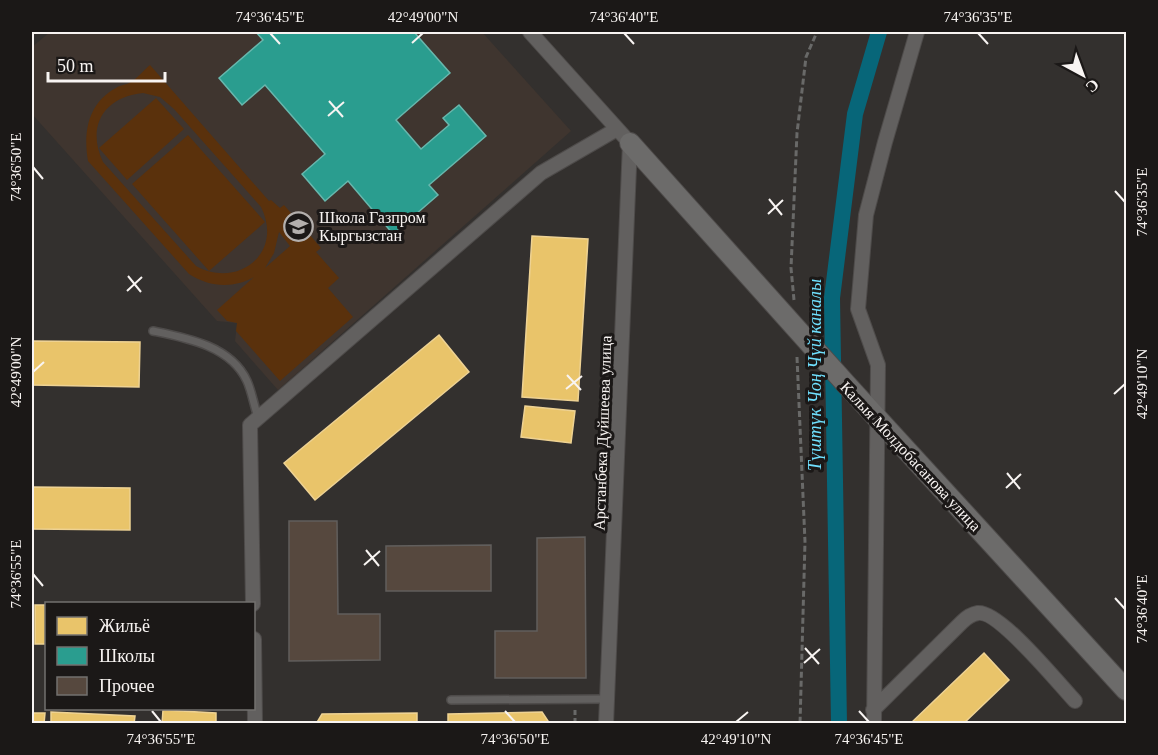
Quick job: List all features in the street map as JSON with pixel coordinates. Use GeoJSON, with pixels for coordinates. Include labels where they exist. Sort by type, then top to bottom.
{"type":"FeatureCollection","features":[{"type":"Feature","properties":{"kind":"street","name":"Калыя Молдобасанова улица"},"geometry":{"type":"LineString","coordinates":[[530,32],[796,329],[1126,690]]}},
{"type":"Feature","properties":{"kind":"street"},"geometry":{"type":"LineString","coordinates":[[873,717],[878,365],[858,309],[866,215],[917,32]]}},
{"type":"Feature","properties":{"kind":"street"},"geometry":{"type":"LineString","coordinates":[[253,602],[250,425],[541,173],[623,136]]}},
{"type":"Feature","properties":{"kind":"street","name":"Арстанбека Дуйшеева улица"},"geometry":{"type":"LineString","coordinates":[[606,723],[623,136]]}},
{"type":"Feature","properties":{"kind":"street"},"geometry":{"type":"LineString","coordinates":[[873,717],[962,622],[978,613],[986,614],[1004,625],[1075,701]]}},
{"type":"Feature","properties":{"kind":"lane"},"geometry":{"type":"LineString","coordinates":[[153,331],[193,339],[232,359],[247,381],[258,417]]}},
{"type":"Feature","properties":{"kind":"lane"},"geometry":{"type":"LineString","coordinates":[[452,700],[608,699]]}},
{"type":"Feature","properties":{"kind":"path"},"geometry":{"type":"LineString","coordinates":[[800,723],[805,542],[796,329],[791,268],[797,134],[806,57],[817,32]]}},
{"type":"Feature","properties":{"kind":"shaded area","name":"Школа Газпром Кыргызстан"},"geometry":{"type":"Polygon","coordinates":[[[50,32],[482,32],[571,131],[278,390],[235,341],[237,323],[217,321],[32,114],[32,47],[50,32]]]}},
{"type":"Feature","properties":{"kind":"shaded area"},"geometry":{"type":"Polygon","coordinates":[[[150,65],[269,201],[271,200],[280,208],[284,205],[321,248],[316,252],[339,278],[328,288],[353,317],[280,381],[236,331],[237,323],[227,321],[217,310],[254,277],[238,283],[221,285],[205,282],[189,274],[88,161],[87,129],[99,102],[118,87],[132,82],[150,65]],[[143,93],[118,100],[102,116],[98,125],[97,137],[98,149],[103,162],[196,266],[212,272],[227,273],[241,270],[262,252],[267,224],[261,207],[174,109],[160,97],[143,93]],[[279,232],[274,253],[265,268],[290,246],[279,232]]]}},
{"type":"Feature","properties":{"kind":"shaded area"},"geometry":{"type":"Polygon","coordinates":[[[156,98],[184,129],[127,180],[99,148],[156,98]]]}},
{"type":"Feature","properties":{"kind":"shaded area"},"geometry":{"type":"Polygon","coordinates":[[[188,135],[265,222],[209,271],[132,184],[188,135]]]}},
{"type":"Feature","properties":{"kind":"building: Жильё"},"geometry":{"type":"Polygon","coordinates":[[[532,236],[588,239],[578,401],[522,397],[532,236]]]}},
{"type":"Feature","properties":{"kind":"building: Жильё"},"geometry":{"type":"Polygon","coordinates":[[[439,335],[469,372],[315,500],[284,463],[439,335]]]}},
{"type":"Feature","properties":{"kind":"building: Жильё"},"geometry":{"type":"Polygon","coordinates":[[[33,341],[140,342],[139,387],[32,385],[33,341]]]}},
{"type":"Feature","properties":{"kind":"building: Жильё"},"geometry":{"type":"Polygon","coordinates":[[[525,406],[575,411],[571,443],[521,437],[525,406]]]}},
{"type":"Feature","properties":{"kind":"building: Жильё"},"geometry":{"type":"Polygon","coordinates":[[[32,487],[130,488],[130,530],[32,529],[32,487]]]}},
{"type":"Feature","properties":{"kind":"building: Жильё"},"geometry":{"type":"Polygon","coordinates":[[[35,605],[45,605],[45,644],[35,644],[35,605]]]}},
{"type":"Feature","properties":{"kind":"building: Жильё"},"geometry":{"type":"Polygon","coordinates":[[[984,653],[1009,680],[963,724],[910,724],[984,653]]]}},
{"type":"Feature","properties":{"kind":"building: Жильё"},"geometry":{"type":"Polygon","coordinates":[[[163,710],[216,713],[216,724],[162,724],[163,710]]]}},
{"type":"Feature","properties":{"kind":"building: Жильё"},"geometry":{"type":"Polygon","coordinates":[[[51,712],[135,716],[134,724],[51,724],[51,712]]]}},
{"type":"Feature","properties":{"kind":"building: Жильё"},"geometry":{"type":"Polygon","coordinates":[[[542,712],[550,724],[448,724],[448,714],[542,712]]]}},
{"type":"Feature","properties":{"kind":"building: Жильё"},"geometry":{"type":"Polygon","coordinates":[[[32,713],[45,713],[44,724],[32,724],[32,713]]]}},
{"type":"Feature","properties":{"kind":"building: Жильё"},"geometry":{"type":"Polygon","coordinates":[[[417,713],[417,724],[316,724],[322,714],[417,713]]]}},
{"type":"Feature","properties":{"kind":"building: Школы"},"geometry":{"type":"Polygon","coordinates":[[[256,32],[414,32],[450,73],[396,120],[421,149],[449,125],[443,118],[459,105],[486,136],[429,185],[438,195],[393,234],[348,181],[325,201],[302,174],[325,154],[265,85],[242,105],[219,78],[263,40],[256,32]]]}},
{"type":"Feature","properties":{"kind":"building: Прочее"},"geometry":{"type":"Polygon","coordinates":[[[289,521],[337,521],[338,614],[380,614],[380,660],[289,661],[289,521]]]}},
{"type":"Feature","properties":{"kind":"building: Прочее"},"geometry":{"type":"Polygon","coordinates":[[[585,537],[586,678],[495,678],[495,631],[537,631],[537,538],[585,537]]]}},
{"type":"Feature","properties":{"kind":"building: Прочее"},"geometry":{"type":"Polygon","coordinates":[[[491,545],[491,591],[386,591],[386,546],[491,545]]]}},
{"type":"Feature","properties":{"kind":"waterway","name":"Түштүк Чоң Чүй каналы"},"geometry":{"type":"LineString","coordinates":[[839,724],[832,298],[855,114],[879,32]]}},
{"type":"Feature","properties":{"kind":"place","name":"Школа Газпром Кыргызстан"},"geometry":{"type":"Point","coordinates":[298,226]}}]}
